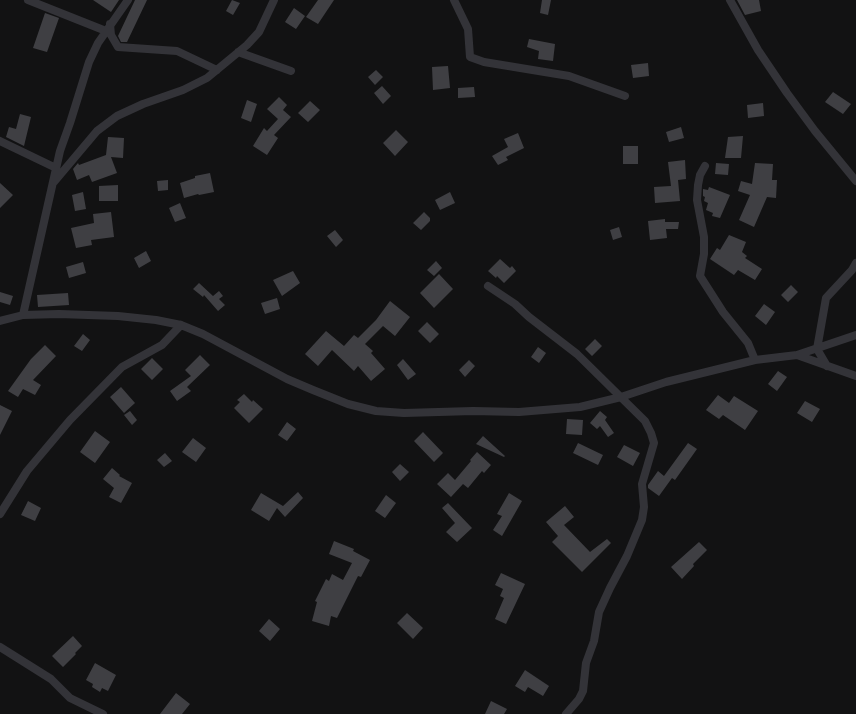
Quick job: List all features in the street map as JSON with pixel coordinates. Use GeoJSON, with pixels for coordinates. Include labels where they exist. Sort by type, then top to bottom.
{"type":"FeatureCollection","features":[{"type":"Feature","properties":{"kind":"street"},"geometry":{"type":"LineString","coordinates":[[28,0],[108,28],[118,47],[177,52],[217,70]]}},
{"type":"Feature","properties":{"kind":"street"},"geometry":{"type":"LineString","coordinates":[[22,315],[56,168],[89,62],[108,28],[128,0]]}},
{"type":"Feature","properties":{"kind":"street"},"geometry":{"type":"LineString","coordinates":[[52,184],[97,131],[117,116],[143,104],[183,90],[207,78],[217,70],[259,32],[274,0]]}},
{"type":"Feature","properties":{"kind":"street"},"geometry":{"type":"LineString","coordinates":[[454,0],[468,29],[470,56],[484,62],[569,76],[625,96]]}},
{"type":"Feature","properties":{"kind":"street"},"geometry":{"type":"LineString","coordinates":[[730,0],[758,50],[787,93],[856,181]]}},
{"type":"Feature","properties":{"kind":"street"},"geometry":{"type":"LineString","coordinates":[[238,52],[291,71]]}},
{"type":"Feature","properties":{"kind":"street"},"geometry":{"type":"LineString","coordinates":[[0,141],[56,168]]}},
{"type":"Feature","properties":{"kind":"street"},"geometry":{"type":"LineString","coordinates":[[705,166],[700,175],[697,200],[704,237],[704,254],[700,276],[723,312],[748,343],[755,360]]}},
{"type":"Feature","properties":{"kind":"street"},"geometry":{"type":"LineString","coordinates":[[827,366],[817,349],[826,298],[852,270],[856,263]]}},
{"type":"Feature","properties":{"kind":"street"},"geometry":{"type":"LineString","coordinates":[[488,286],[515,304],[577,354],[645,421],[654,443],[642,484],[644,507],[637,536],[599,612],[594,641],[586,663],[583,691],[579,699],[566,714]]}},
{"type":"Feature","properties":{"kind":"street"},"geometry":{"type":"LineString","coordinates":[[0,321],[22,315],[118,316],[182,325],[204,334],[287,379],[348,404],[376,411],[404,413],[545,411],[580,407],[621,397],[666,382],[755,360],[797,355],[856,335]]}},
{"type":"Feature","properties":{"kind":"street"},"geometry":{"type":"LineString","coordinates":[[0,514],[27,471],[70,420],[122,367],[162,345],[182,325]]}},
{"type":"Feature","properties":{"kind":"street"},"geometry":{"type":"LineString","coordinates":[[797,355],[856,376]]}},
{"type":"Feature","properties":{"kind":"street"},"geometry":{"type":"LineString","coordinates":[[0,647],[51,678],[70,698],[103,714]]}},
{"type":"Feature","properties":{"kind":"building"},"geometry":{"type":"Polygon","coordinates":[[[93,0],[119,0],[111,12],[93,0]]]}},
{"type":"Feature","properties":{"kind":"building"},"geometry":{"type":"Polygon","coordinates":[[[135,0],[147,0],[127,42],[121,42],[118,36],[135,0]]]}},
{"type":"Feature","properties":{"kind":"building"},"geometry":{"type":"Polygon","coordinates":[[[232,0],[240,3],[233,15],[226,11],[232,0]]]}},
{"type":"Feature","properties":{"kind":"building"},"geometry":{"type":"Polygon","coordinates":[[[318,0],[334,0],[318,24],[306,17],[318,0]]]}},
{"type":"Feature","properties":{"kind":"building"},"geometry":{"type":"Polygon","coordinates":[[[542,0],[551,0],[548,15],[540,13],[542,0]]]}},
{"type":"Feature","properties":{"kind":"building"},"geometry":{"type":"Polygon","coordinates":[[[737,0],[759,0],[761,11],[745,15],[737,0]]]}},
{"type":"Feature","properties":{"kind":"building"},"geometry":{"type":"Polygon","coordinates":[[[294,8],[305,16],[296,29],[285,22],[294,8]]]}},
{"type":"Feature","properties":{"kind":"building"},"geometry":{"type":"Polygon","coordinates":[[[45,13],[59,18],[47,52],[33,48],[45,13]]]}},
{"type":"Feature","properties":{"kind":"building"},"geometry":{"type":"Polygon","coordinates":[[[529,39],[555,44],[553,61],[538,59],[539,51],[527,47],[529,39]]]}},
{"type":"Feature","properties":{"kind":"building"},"geometry":{"type":"Polygon","coordinates":[[[648,63],[649,76],[633,78],[631,65],[648,63]]]}},
{"type":"Feature","properties":{"kind":"building"},"geometry":{"type":"Polygon","coordinates":[[[448,66],[450,88],[433,90],[432,67],[448,66]]]}},
{"type":"Feature","properties":{"kind":"building"},"geometry":{"type":"Polygon","coordinates":[[[376,70],[383,77],[375,85],[368,77],[376,70]]]}},
{"type":"Feature","properties":{"kind":"building"},"geometry":{"type":"Polygon","coordinates":[[[382,86],[391,96],[383,104],[374,93],[382,86]]]}},
{"type":"Feature","properties":{"kind":"building"},"geometry":{"type":"Polygon","coordinates":[[[474,87],[475,97],[458,98],[458,88],[474,87]]]}},
{"type":"Feature","properties":{"kind":"building"},"geometry":{"type":"Polygon","coordinates":[[[833,92],[851,104],[843,114],[825,102],[833,92]]]}},
{"type":"Feature","properties":{"kind":"building"},"geometry":{"type":"Polygon","coordinates":[[[279,97],[287,105],[283,110],[291,117],[274,135],[278,138],[267,155],[253,146],[264,128],[267,131],[278,119],[267,109],[279,97]]]}},
{"type":"Feature","properties":{"kind":"building"},"geometry":{"type":"Polygon","coordinates":[[[247,100],[257,104],[251,122],[241,118],[247,100]]]}},
{"type":"Feature","properties":{"kind":"building"},"geometry":{"type":"Polygon","coordinates":[[[310,101],[320,110],[308,122],[298,113],[310,101]]]}},
{"type":"Feature","properties":{"kind":"building"},"geometry":{"type":"Polygon","coordinates":[[[763,103],[764,116],[748,118],[747,105],[763,103]]]}},
{"type":"Feature","properties":{"kind":"building"},"geometry":{"type":"Polygon","coordinates":[[[20,114],[31,117],[24,146],[6,137],[9,127],[16,129],[20,114]]]}},
{"type":"Feature","properties":{"kind":"building"},"geometry":{"type":"Polygon","coordinates":[[[681,127],[684,138],[669,142],[666,132],[681,127]]]}},
{"type":"Feature","properties":{"kind":"building"},"geometry":{"type":"Polygon","coordinates":[[[396,130],[408,142],[395,156],[383,143],[396,130]]]}},
{"type":"Feature","properties":{"kind":"building"},"geometry":{"type":"Polygon","coordinates":[[[518,133],[524,148],[506,157],[508,160],[498,165],[492,156],[508,147],[504,139],[518,133]]]}},
{"type":"Feature","properties":{"kind":"building"},"geometry":{"type":"Polygon","coordinates":[[[743,136],[741,158],[725,158],[728,137],[743,136]]]}},
{"type":"Feature","properties":{"kind":"building"},"geometry":{"type":"Polygon","coordinates":[[[108,137],[124,138],[123,158],[111,157],[117,173],[92,182],[89,175],[77,180],[73,169],[78,163],[79,165],[106,155],[108,137]]]}},
{"type":"Feature","properties":{"kind":"building"},"geometry":{"type":"Polygon","coordinates":[[[623,146],[638,146],[638,164],[623,164],[623,146]]]}},
{"type":"Feature","properties":{"kind":"building"},"geometry":{"type":"Polygon","coordinates":[[[685,160],[686,179],[678,180],[680,201],[655,203],[654,187],[671,186],[668,162],[685,160]]]}},
{"type":"Feature","properties":{"kind":"building"},"geometry":{"type":"Polygon","coordinates":[[[716,163],[729,164],[728,175],[715,174],[716,163]]]}},
{"type":"Feature","properties":{"kind":"building"},"geometry":{"type":"Polygon","coordinates":[[[755,163],[773,164],[772,180],[777,180],[776,198],[767,197],[754,227],[739,220],[750,195],[738,191],[741,181],[752,184],[755,163]]]}},
{"type":"Feature","properties":{"kind":"building"},"geometry":{"type":"Polygon","coordinates":[[[210,173],[214,192],[184,198],[180,183],[195,178],[195,176],[210,173]]]}},
{"type":"Feature","properties":{"kind":"building"},"geometry":{"type":"Polygon","coordinates":[[[168,180],[168,190],[158,191],[157,181],[168,180]]]}},
{"type":"Feature","properties":{"kind":"building"},"geometry":{"type":"Polygon","coordinates":[[[0,183],[13,195],[0,208],[0,183]]]}},
{"type":"Feature","properties":{"kind":"building"},"geometry":{"type":"Polygon","coordinates":[[[118,185],[118,201],[99,201],[99,186],[118,185]]]}},
{"type":"Feature","properties":{"kind":"building"},"geometry":{"type":"Polygon","coordinates":[[[709,187],[730,195],[720,218],[712,216],[713,213],[706,210],[708,203],[704,201],[703,189],[708,190],[709,187]]]}},
{"type":"Feature","properties":{"kind":"building"},"geometry":{"type":"Polygon","coordinates":[[[83,192],[86,209],[75,211],[72,195],[83,192]]]}},
{"type":"Feature","properties":{"kind":"building"},"geometry":{"type":"Polygon","coordinates":[[[450,192],[455,203],[440,210],[435,200],[450,192]]]}},
{"type":"Feature","properties":{"kind":"building"},"geometry":{"type":"Polygon","coordinates":[[[180,203],[186,218],[175,222],[169,208],[180,203]]]}},
{"type":"Feature","properties":{"kind":"building"},"geometry":{"type":"Polygon","coordinates":[[[111,212],[114,237],[91,240],[92,245],[76,248],[71,228],[94,223],[93,214],[111,212]]]}},
{"type":"Feature","properties":{"kind":"building"},"geometry":{"type":"Polygon","coordinates":[[[424,212],[430,218],[430,221],[421,230],[413,223],[424,212]]]}},
{"type":"Feature","properties":{"kind":"building"},"geometry":{"type":"Polygon","coordinates":[[[665,219],[665,222],[679,222],[678,229],[666,229],[667,238],[650,240],[648,221],[665,219]]]}},
{"type":"Feature","properties":{"kind":"building"},"geometry":{"type":"Polygon","coordinates":[[[619,227],[622,237],[613,240],[610,230],[619,227]]]}},
{"type":"Feature","properties":{"kind":"building"},"geometry":{"type":"Polygon","coordinates":[[[335,230],[343,240],[336,247],[327,236],[335,230]]]}},
{"type":"Feature","properties":{"kind":"building"},"geometry":{"type":"Polygon","coordinates":[[[729,235],[746,242],[742,252],[747,256],[745,258],[762,269],[755,280],[738,270],[734,275],[710,259],[717,248],[720,250],[729,235]]]}},
{"type":"Feature","properties":{"kind":"building"},"geometry":{"type":"Polygon","coordinates":[[[146,251],[151,261],[139,268],[134,258],[146,251]]]}},
{"type":"Feature","properties":{"kind":"building"},"geometry":{"type":"Polygon","coordinates":[[[500,259],[510,268],[512,266],[516,271],[504,283],[488,271],[500,259]]]}},
{"type":"Feature","properties":{"kind":"building"},"geometry":{"type":"Polygon","coordinates":[[[436,261],[442,268],[434,276],[427,270],[436,261]]]}},
{"type":"Feature","properties":{"kind":"building"},"geometry":{"type":"Polygon","coordinates":[[[83,262],[86,273],[69,278],[66,267],[83,262]]]}},
{"type":"Feature","properties":{"kind":"building"},"geometry":{"type":"Polygon","coordinates":[[[293,271],[300,283],[282,296],[273,280],[293,271]]]}},
{"type":"Feature","properties":{"kind":"building"},"geometry":{"type":"Polygon","coordinates":[[[439,274],[453,289],[434,308],[420,293],[439,274]]]}},
{"type":"Feature","properties":{"kind":"building"},"geometry":{"type":"Polygon","coordinates":[[[199,283],[213,296],[219,291],[223,296],[219,299],[225,305],[218,311],[204,295],[203,297],[193,289],[199,283]]]}},
{"type":"Feature","properties":{"kind":"building"},"geometry":{"type":"Polygon","coordinates":[[[791,285],[798,292],[788,302],[781,295],[791,285]]]}},
{"type":"Feature","properties":{"kind":"building"},"geometry":{"type":"Polygon","coordinates":[[[0,292],[13,296],[10,305],[0,302],[0,292]]]}},
{"type":"Feature","properties":{"kind":"building"},"geometry":{"type":"Polygon","coordinates":[[[68,293],[69,305],[38,307],[37,295],[68,293]]]}},
{"type":"Feature","properties":{"kind":"building"},"geometry":{"type":"Polygon","coordinates":[[[277,298],[280,309],[265,314],[261,303],[277,298]]]}},
{"type":"Feature","properties":{"kind":"building"},"geometry":{"type":"Polygon","coordinates":[[[390,301],[410,317],[395,336],[383,326],[365,344],[373,351],[371,353],[385,369],[371,381],[358,366],[354,371],[332,350],[318,366],[305,354],[326,331],[344,346],[354,335],[358,338],[376,320],[390,301]]]}},
{"type":"Feature","properties":{"kind":"building"},"geometry":{"type":"Polygon","coordinates":[[[764,304],[775,312],[766,325],[755,316],[764,304]]]}},
{"type":"Feature","properties":{"kind":"building"},"geometry":{"type":"Polygon","coordinates":[[[427,322],[439,334],[430,343],[418,331],[427,322]]]}},
{"type":"Feature","properties":{"kind":"building"},"geometry":{"type":"Polygon","coordinates":[[[83,334],[90,340],[82,351],[74,346],[83,334]]]}},
{"type":"Feature","properties":{"kind":"building"},"geometry":{"type":"Polygon","coordinates":[[[595,339],[602,346],[592,356],[585,349],[595,339]]]}},
{"type":"Feature","properties":{"kind":"building"},"geometry":{"type":"Polygon","coordinates":[[[45,345],[56,356],[33,380],[41,385],[35,395],[23,389],[18,397],[8,391],[31,359],[45,345]]]}},
{"type":"Feature","properties":{"kind":"building"},"geometry":{"type":"Polygon","coordinates":[[[538,347],[546,353],[539,363],[531,357],[538,347]]]}},
{"type":"Feature","properties":{"kind":"building"},"geometry":{"type":"Polygon","coordinates":[[[200,355],[210,365],[187,387],[191,391],[177,401],[170,391],[191,376],[185,370],[200,355]]]}},
{"type":"Feature","properties":{"kind":"building"},"geometry":{"type":"Polygon","coordinates":[[[152,358],[163,369],[152,380],[141,369],[152,358]]]}},
{"type":"Feature","properties":{"kind":"building"},"geometry":{"type":"Polygon","coordinates":[[[403,359],[416,374],[408,380],[397,365],[403,359]]]}},
{"type":"Feature","properties":{"kind":"building"},"geometry":{"type":"Polygon","coordinates":[[[469,360],[475,366],[465,377],[459,370],[469,360]]]}},
{"type":"Feature","properties":{"kind":"building"},"geometry":{"type":"Polygon","coordinates":[[[778,371],[787,377],[777,391],[768,384],[778,371]]]}},
{"type":"Feature","properties":{"kind":"building"},"geometry":{"type":"Polygon","coordinates":[[[121,387],[135,403],[124,413],[110,397],[121,387]]]}},
{"type":"Feature","properties":{"kind":"building"},"geometry":{"type":"Polygon","coordinates":[[[244,394],[263,409],[249,423],[234,408],[240,402],[237,400],[244,394]]]}},
{"type":"Feature","properties":{"kind":"building"},"geometry":{"type":"Polygon","coordinates":[[[718,395],[729,403],[734,396],[758,411],[745,430],[723,415],[719,419],[706,410],[718,395]]]}},
{"type":"Feature","properties":{"kind":"building"},"geometry":{"type":"Polygon","coordinates":[[[805,401],[820,409],[812,422],[797,413],[805,401]]]}},
{"type":"Feature","properties":{"kind":"building"},"geometry":{"type":"Polygon","coordinates":[[[0,405],[12,411],[0,435],[0,405]]]}},
{"type":"Feature","properties":{"kind":"building"},"geometry":{"type":"Polygon","coordinates":[[[130,411],[137,420],[132,425],[124,415],[130,411]]]}},
{"type":"Feature","properties":{"kind":"building"},"geometry":{"type":"Polygon","coordinates":[[[600,411],[607,417],[605,420],[614,433],[608,437],[600,426],[597,429],[590,423],[600,411]]]}},
{"type":"Feature","properties":{"kind":"building"},"geometry":{"type":"Polygon","coordinates":[[[567,419],[583,420],[582,435],[566,434],[567,419]]]}},
{"type":"Feature","properties":{"kind":"building"},"geometry":{"type":"Polygon","coordinates":[[[287,422],[296,429],[287,441],[278,435],[287,422]]]}},
{"type":"Feature","properties":{"kind":"building"},"geometry":{"type":"Polygon","coordinates":[[[95,431],[110,442],[95,463],[80,452],[95,431]]]}},
{"type":"Feature","properties":{"kind":"building"},"geometry":{"type":"Polygon","coordinates":[[[423,432],[443,453],[434,462],[414,441],[423,432]]]}},
{"type":"Feature","properties":{"kind":"building"},"geometry":{"type":"Polygon","coordinates":[[[483,436],[505,456],[476,444],[483,436]]]}},
{"type":"Feature","properties":{"kind":"building"},"geometry":{"type":"Polygon","coordinates":[[[193,438],[206,448],[196,462],[182,452],[193,438]]]}},
{"type":"Feature","properties":{"kind":"building"},"geometry":{"type":"Polygon","coordinates":[[[578,443],[603,455],[598,465],[573,453],[578,443]]]}},
{"type":"Feature","properties":{"kind":"building"},"geometry":{"type":"Polygon","coordinates":[[[688,443],[697,449],[675,480],[672,478],[659,496],[648,488],[648,485],[658,471],[664,476],[688,443]]]}},
{"type":"Feature","properties":{"kind":"building"},"geometry":{"type":"Polygon","coordinates":[[[624,445],[640,453],[633,466],[617,457],[624,445]]]}},
{"type":"Feature","properties":{"kind":"building"},"geometry":{"type":"Polygon","coordinates":[[[477,452],[491,465],[484,473],[482,471],[468,488],[463,484],[451,497],[437,484],[448,473],[455,480],[477,452]]]}},
{"type":"Feature","properties":{"kind":"building"},"geometry":{"type":"Polygon","coordinates":[[[165,453],[172,461],[164,467],[157,460],[165,453]]]}},
{"type":"Feature","properties":{"kind":"building"},"geometry":{"type":"Polygon","coordinates":[[[400,464],[409,472],[400,481],[392,472],[400,464]]]}},
{"type":"Feature","properties":{"kind":"building"},"geometry":{"type":"Polygon","coordinates":[[[112,468],[119,476],[132,483],[121,503],[109,497],[114,488],[103,479],[112,468]]]}},
{"type":"Feature","properties":{"kind":"building"},"geometry":{"type":"Polygon","coordinates":[[[298,492],[303,498],[285,517],[277,508],[269,521],[251,510],[261,493],[283,506],[298,492]]]}},
{"type":"Feature","properties":{"kind":"building"},"geometry":{"type":"Polygon","coordinates":[[[509,493],[522,501],[502,536],[493,530],[502,516],[497,514],[509,493]]]}},
{"type":"Feature","properties":{"kind":"building"},"geometry":{"type":"Polygon","coordinates":[[[386,495],[396,503],[385,518],[375,511],[386,495]]]}},
{"type":"Feature","properties":{"kind":"building"},"geometry":{"type":"Polygon","coordinates":[[[28,501],[41,508],[35,521],[21,515],[28,501]]]}},
{"type":"Feature","properties":{"kind":"building"},"geometry":{"type":"Polygon","coordinates":[[[448,503],[472,528],[457,542],[446,532],[455,523],[442,508],[448,503]]]}},
{"type":"Feature","properties":{"kind":"building"},"geometry":{"type":"Polygon","coordinates":[[[565,506],[574,517],[564,525],[590,552],[607,539],[611,543],[582,572],[552,542],[558,536],[546,522],[565,506]]]}},
{"type":"Feature","properties":{"kind":"building"},"geometry":{"type":"Polygon","coordinates":[[[334,541],[354,549],[353,551],[370,560],[361,577],[358,576],[337,618],[331,616],[329,626],[312,621],[317,602],[315,601],[326,579],[329,581],[332,574],[343,580],[352,563],[329,554],[334,541]]]}},
{"type":"Feature","properties":{"kind":"building"},"geometry":{"type":"Polygon","coordinates":[[[699,542],[707,550],[682,579],[671,567],[699,542]]]}},
{"type":"Feature","properties":{"kind":"building"},"geometry":{"type":"Polygon","coordinates":[[[501,573],[525,584],[506,624],[495,619],[504,598],[500,596],[503,589],[495,585],[501,573]]]}},
{"type":"Feature","properties":{"kind":"building"},"geometry":{"type":"Polygon","coordinates":[[[407,613],[423,628],[413,639],[397,623],[407,613]]]}},
{"type":"Feature","properties":{"kind":"building"},"geometry":{"type":"Polygon","coordinates":[[[269,619],[280,629],[270,641],[259,631],[269,619]]]}},
{"type":"Feature","properties":{"kind":"building"},"geometry":{"type":"Polygon","coordinates":[[[73,636],[82,646],[63,667],[52,656],[73,636]]]}},
{"type":"Feature","properties":{"kind":"building"},"geometry":{"type":"Polygon","coordinates":[[[95,663],[116,675],[108,691],[102,688],[100,692],[92,687],[93,684],[86,680],[95,663]]]}},
{"type":"Feature","properties":{"kind":"building"},"geometry":{"type":"Polygon","coordinates":[[[525,670],[549,686],[543,696],[528,687],[525,692],[515,686],[525,670]]]}},
{"type":"Feature","properties":{"kind":"building"},"geometry":{"type":"Polygon","coordinates":[[[176,693],[190,704],[182,714],[160,714],[176,693]]]}},
{"type":"Feature","properties":{"kind":"building"},"geometry":{"type":"Polygon","coordinates":[[[491,701],[507,709],[504,714],[485,714],[491,701]]]}}]}
